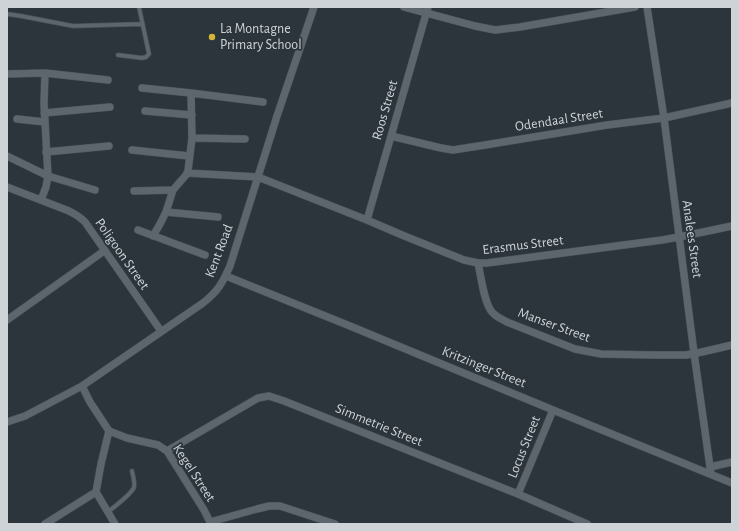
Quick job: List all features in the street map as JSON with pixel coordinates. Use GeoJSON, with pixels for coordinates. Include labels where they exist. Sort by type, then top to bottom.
{"type":"FeatureCollection","features":[{"type":"Feature","properties":{"kind":"street","name":"Kent Road"},"geometry":{"type":"LineString","coordinates":[[7,422],[25,416],[82,386],[217,291],[230,266],[314,7]]}},
{"type":"Feature","properties":{"kind":"street"},"geometry":{"type":"LineString","coordinates":[[404,7],[428,10],[475,26],[503,30],[635,7]]}},
{"type":"Feature","properties":{"kind":"street","name":"Analees Street"},"geometry":{"type":"LineString","coordinates":[[647,7],[664,118],[678,237],[710,470]]}},
{"type":"Feature","properties":{"kind":"street","name":"Roos Street"},"geometry":{"type":"LineString","coordinates":[[367,220],[428,10]]}},
{"type":"Feature","properties":{"kind":"street"},"geometry":{"type":"LineString","coordinates":[[41,200],[48,176],[44,113],[45,73]]}},
{"type":"Feature","properties":{"kind":"street"},"geometry":{"type":"LineString","coordinates":[[7,74],[45,73],[108,80]]}},
{"type":"Feature","properties":{"kind":"street"},"geometry":{"type":"LineString","coordinates":[[142,88],[263,102]]}},
{"type":"Feature","properties":{"kind":"street"},"geometry":{"type":"LineString","coordinates":[[153,236],[166,212],[173,190],[187,173],[192,138],[191,93]]}},
{"type":"Feature","properties":{"kind":"street","name":"Odendaal Street"},"geometry":{"type":"LineString","coordinates":[[392,136],[452,150],[485,146],[607,125],[664,118],[732,103]]}},
{"type":"Feature","properties":{"kind":"street"},"geometry":{"type":"LineString","coordinates":[[44,113],[110,107]]}},
{"type":"Feature","properties":{"kind":"street"},"geometry":{"type":"LineString","coordinates":[[145,111],[192,115]]}},
{"type":"Feature","properties":{"kind":"street"},"geometry":{"type":"LineString","coordinates":[[17,119],[45,122]]}},
{"type":"Feature","properties":{"kind":"street"},"geometry":{"type":"LineString","coordinates":[[192,138],[245,139]]}},
{"type":"Feature","properties":{"kind":"street"},"geometry":{"type":"LineString","coordinates":[[46,152],[109,146]]}},
{"type":"Feature","properties":{"kind":"street"},"geometry":{"type":"LineString","coordinates":[[132,150],[189,156]]}},
{"type":"Feature","properties":{"kind":"street"},"geometry":{"type":"LineString","coordinates":[[7,156],[48,176],[95,190]]}},
{"type":"Feature","properties":{"kind":"street","name":"Erasmus Street"},"geometry":{"type":"LineString","coordinates":[[187,173],[258,178],[367,220],[464,260],[478,263],[678,237],[732,226]]}},
{"type":"Feature","properties":{"kind":"street","name":"Poligoon Street"},"geometry":{"type":"LineString","coordinates":[[7,186],[73,213],[85,222],[161,331]]}},
{"type":"Feature","properties":{"kind":"street"},"geometry":{"type":"LineString","coordinates":[[134,190],[173,190]]}},
{"type":"Feature","properties":{"kind":"street"},"geometry":{"type":"LineString","coordinates":[[166,212],[218,217]]}},
{"type":"Feature","properties":{"kind":"street"},"geometry":{"type":"LineString","coordinates":[[138,230],[205,256]]}},
{"type":"Feature","properties":{"kind":"street"},"geometry":{"type":"LineString","coordinates":[[7,320],[104,250]]}},
{"type":"Feature","properties":{"kind":"street","name":"Manser Street"},"geometry":{"type":"LineString","coordinates":[[478,263],[484,294],[491,311],[495,315],[501,319],[574,349],[591,353],[617,355],[686,355],[732,345]]}},
{"type":"Feature","properties":{"kind":"street","name":"Kritzinger Street"},"geometry":{"type":"LineString","coordinates":[[226,276],[553,410],[710,470],[732,483]]}},
{"type":"Feature","properties":{"kind":"street"},"geometry":{"type":"LineString","coordinates":[[82,386],[90,402],[109,431],[96,492],[115,524]]}},
{"type":"Feature","properties":{"kind":"street","name":"Simmetrie Street"},"geometry":{"type":"LineString","coordinates":[[167,451],[258,398],[269,396],[518,494],[571,521],[587,524]]}},
{"type":"Feature","properties":{"kind":"street","name":"Locus Street"},"geometry":{"type":"LineString","coordinates":[[518,494],[553,410]]}},
{"type":"Feature","properties":{"kind":"street","name":"Kegel Street"},"geometry":{"type":"LineString","coordinates":[[109,431],[127,438],[158,445],[167,451],[193,492],[210,523]]}},
{"type":"Feature","properties":{"kind":"street"},"geometry":{"type":"LineString","coordinates":[[710,470],[732,462]]}},
{"type":"Feature","properties":{"kind":"street"},"geometry":{"type":"LineString","coordinates":[[45,524],[96,492]]}},
{"type":"Feature","properties":{"kind":"street"},"geometry":{"type":"LineString","coordinates":[[210,523],[269,506],[280,506],[335,524]]}},
{"type":"Feature","properties":{"kind":"lane"},"geometry":{"type":"LineString","coordinates":[[118,55],[142,58],[148,55],[149,52],[139,7]]}},
{"type":"Feature","properties":{"kind":"lane"},"geometry":{"type":"LineString","coordinates":[[7,14],[72,26],[142,24]]}},
{"type":"Feature","properties":{"kind":"lane"},"geometry":{"type":"LineString","coordinates":[[108,512],[130,494],[134,487],[132,471]]}},
{"type":"Feature","properties":{"kind":"place","name":"La Montagne Primary School"},"geometry":{"type":"Point","coordinates":[212,37]}}]}
